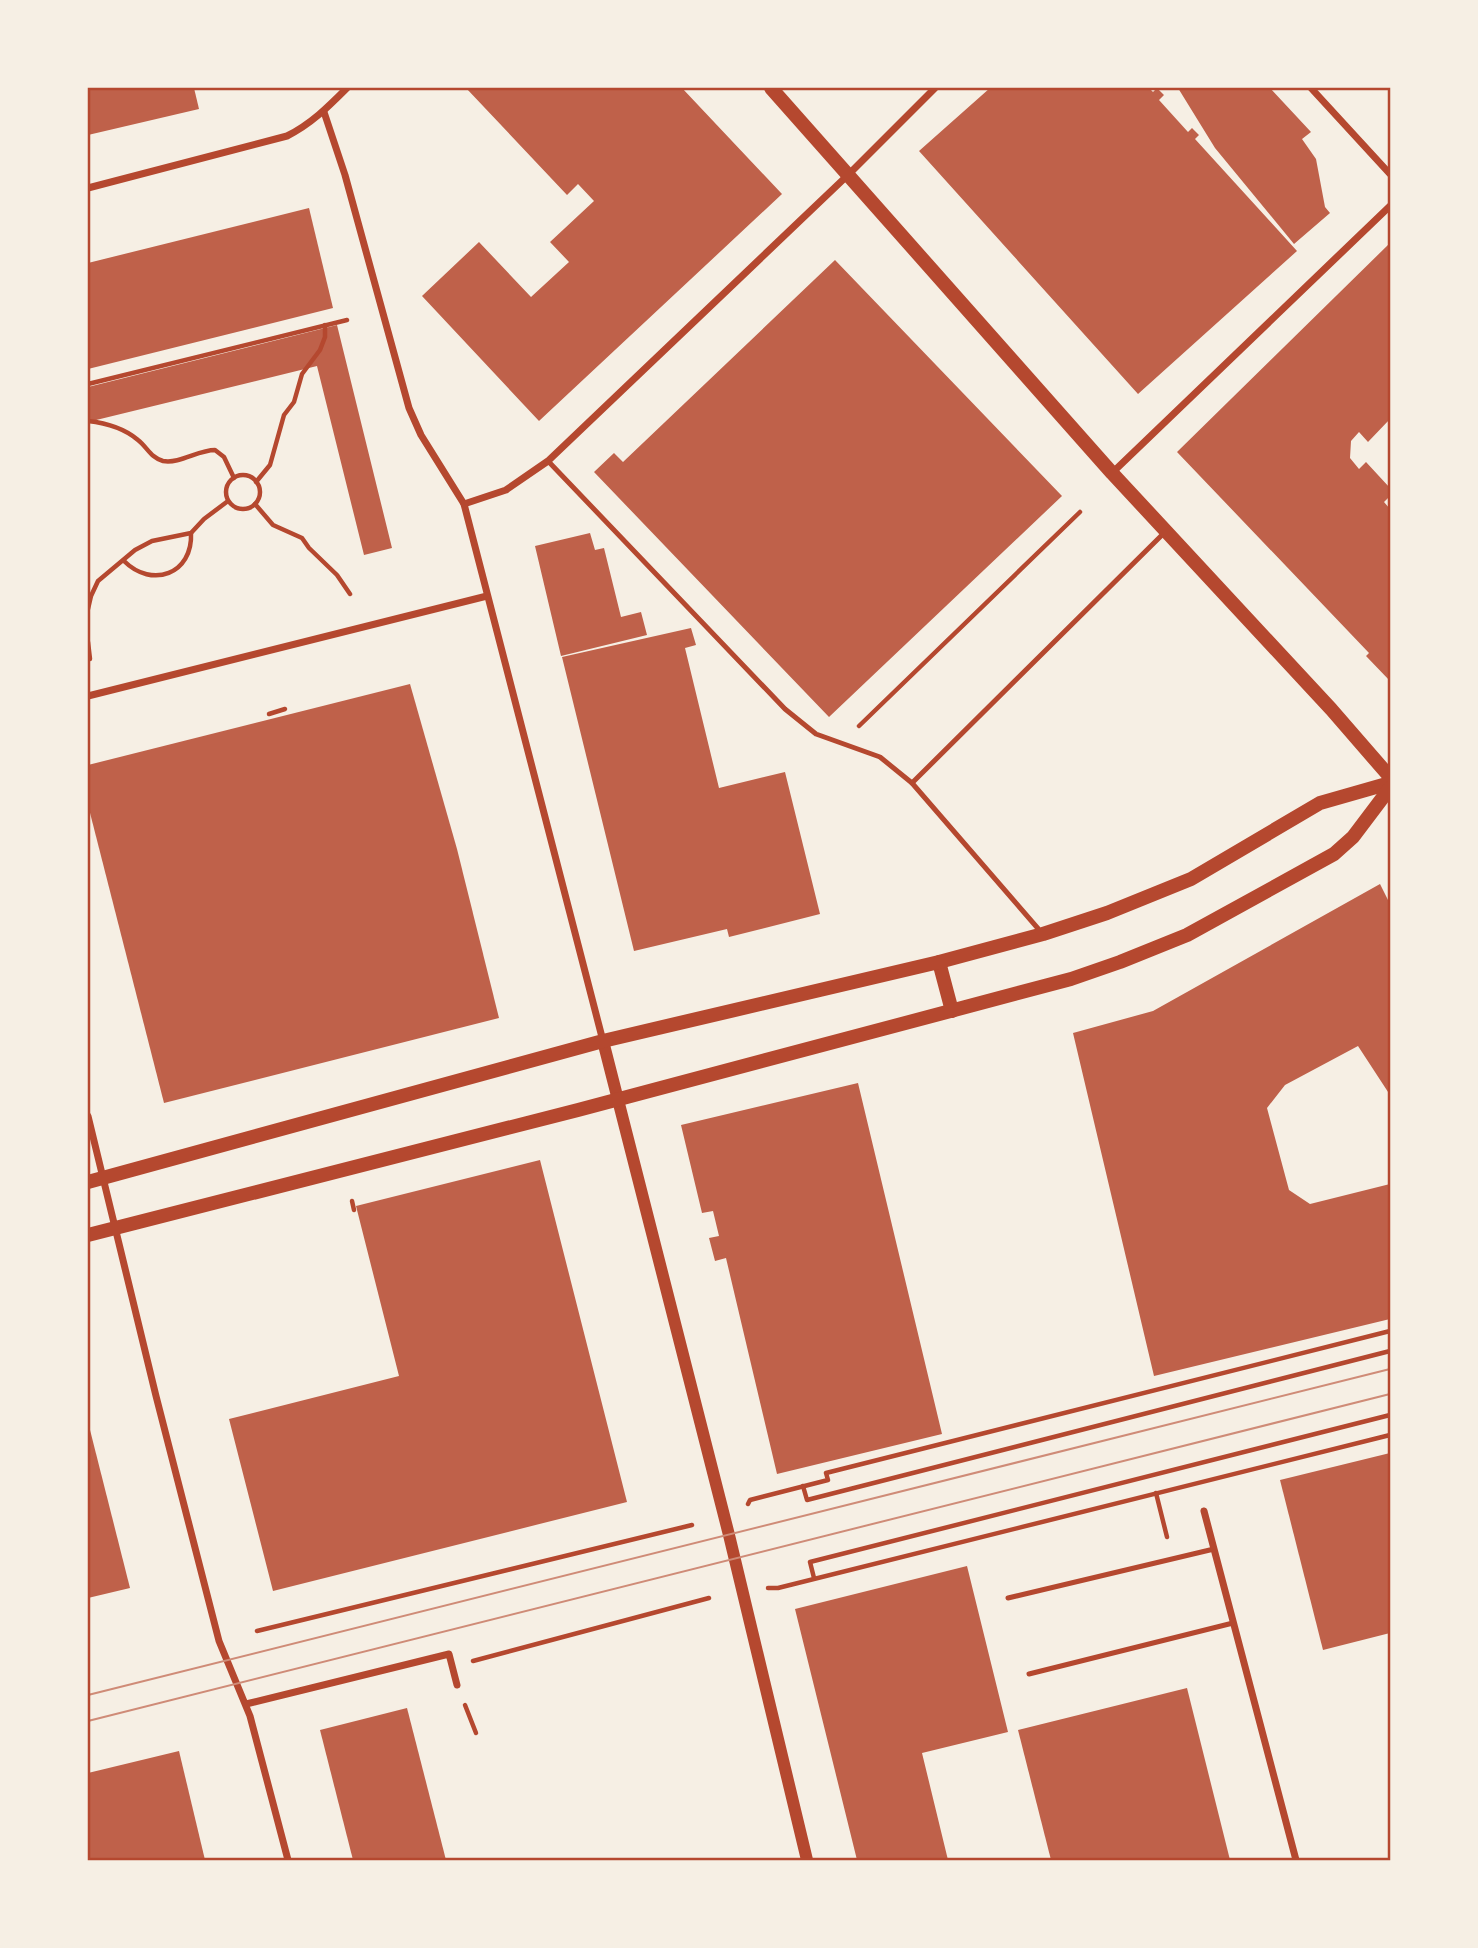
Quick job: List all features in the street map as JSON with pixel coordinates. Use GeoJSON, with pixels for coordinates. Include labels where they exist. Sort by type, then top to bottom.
{"type":"FeatureCollection","features":[{"type":"Feature","properties":{"kind":"main road"},"geometry":{"type":"LineString","coordinates":[[771,88],[1112,473],[1391,777]]}},
{"type":"Feature","properties":{"kind":"main road"},"geometry":{"type":"LineString","coordinates":[[88,1182],[603,1041],[939,962],[1043,934],[1107,913],[1191,879],[1320,803],[1391,785]]}},
{"type":"Feature","properties":{"kind":"main road"},"geometry":{"type":"LineString","coordinates":[[88,1235],[617,1100],[1071,979],[1186,936],[1334,854],[1353,837],[1391,785]]}},
{"type":"Feature","properties":{"kind":"main road"},"geometry":{"type":"LineString","coordinates":[[939,962],[952,1011]]}},
{"type":"Feature","properties":{"kind":"street"},"geometry":{"type":"LineString","coordinates":[[88,188],[287,136],[324,112],[346,88]]}},
{"type":"Feature","properties":{"kind":"street"},"geometry":{"type":"LineString","coordinates":[[464,504],[506,490],[548,461],[849,174],[935,88]]}},
{"type":"Feature","properties":{"kind":"street"},"geometry":{"type":"LineString","coordinates":[[1311,88],[1391,174]]}},
{"type":"Feature","properties":{"kind":"street"},"geometry":{"type":"LineString","coordinates":[[324,112],[345,175],[409,408],[421,435],[464,504],[724,1516],[807,1860]]}},
{"type":"Feature","properties":{"kind":"street"},"geometry":{"type":"LineString","coordinates":[[1112,473],[1391,206]]}},
{"type":"Feature","properties":{"kind":"street"},"geometry":{"type":"LineString","coordinates":[[88,696],[487,596]]}},
{"type":"Feature","properties":{"kind":"street"},"geometry":{"type":"LineString","coordinates":[[88,1116],[219,1641],[246,1704],[288,1860]]}},
{"type":"Feature","properties":{"kind":"street"},"geometry":{"type":"LineString","coordinates":[[1204,1511],[1296,1860]]}},
{"type":"Feature","properties":{"kind":"street"},"geometry":{"type":"LineString","coordinates":[[246,1704],[449,1654],[457,1685]]}},
{"type":"Feature","properties":{"kind":"lane"},"geometry":{"type":"LineString","coordinates":[[548,461],[785,709],[816,734],[880,757],[912,783],[1043,934]]}},
{"type":"Feature","properties":{"kind":"lane"},"geometry":{"type":"LineString","coordinates":[[912,783],[1167,531]]}},
{"type":"Feature","properties":{"kind":"lane"},"geometry":{"type":"LineString","coordinates":[[1008,1598],[1214,1549]]}},
{"type":"Feature","properties":{"kind":"lane"},"geometry":{"type":"LineString","coordinates":[[1029,1674],[1233,1623]]}},
{"type":"Feature","properties":{"kind":"path"},"geometry":{"type":"LineString","coordinates":[[88,384],[347,320]]}},
{"type":"Feature","properties":{"kind":"path"},"geometry":{"type":"LineString","coordinates":[[256,482],[270,465],[284,415],[294,402],[302,374],[320,349],[325,337],[325,325]]}},
{"type":"Feature","properties":{"kind":"path"},"geometry":{"type":"LineString","coordinates":[[88,421],[122,430],[139,441],[150,454],[166,462],[201,450],[215,450],[224,457],[234,478]]}},
{"type":"Feature","properties":{"kind":"path"},"geometry":{"type":"LineString","coordinates":[[243,475],[256,482],[260,496],[251,508],[241,510],[228,501],[225,491],[229,481],[234,478],[243,475]]}},
{"type":"Feature","properties":{"kind":"path"},"geometry":{"type":"LineString","coordinates":[[88,609],[90,596],[98,581],[135,550],[152,541],[191,533],[215,509],[228,501]]}},
{"type":"Feature","properties":{"kind":"path"},"geometry":{"type":"LineString","coordinates":[[255,504],[273,525],[302,538],[337,575],[350,594]]}},
{"type":"Feature","properties":{"kind":"path"},"geometry":{"type":"LineString","coordinates":[[841,744],[1080,512]]}},
{"type":"Feature","properties":{"kind":"path"},"geometry":{"type":"LineString","coordinates":[[124,561],[139,572],[150,575],[176,570],[188,555],[191,533]]}},
{"type":"Feature","properties":{"kind":"path"},"geometry":{"type":"LineString","coordinates":[[88,642],[90,659]]}},
{"type":"Feature","properties":{"kind":"path"},"geometry":{"type":"LineString","coordinates":[[269,714],[285,709]]}},
{"type":"Feature","properties":{"kind":"path"},"geometry":{"type":"LineString","coordinates":[[352,1201],[354,1210]]}},
{"type":"Feature","properties":{"kind":"path"},"geometry":{"type":"LineString","coordinates":[[745,1510],[750,1500],[828,1480],[826,1473],[1391,1331]]}},
{"type":"Feature","properties":{"kind":"path"},"geometry":{"type":"LineString","coordinates":[[803,1486],[807,1500],[1391,1351]]}},
{"type":"Feature","properties":{"kind":"path"},"geometry":{"type":"LineString","coordinates":[[814,1578],[810,1562],[1391,1415]]}},
{"type":"Feature","properties":{"kind":"path"},"geometry":{"type":"LineString","coordinates":[[767,1588],[1391,1435]]}},
{"type":"Feature","properties":{"kind":"path"},"geometry":{"type":"LineString","coordinates":[[1156,1493],[1173,1559]]}},
{"type":"Feature","properties":{"kind":"path"},"geometry":{"type":"LineString","coordinates":[[257,1631],[692,1525]]}},
{"type":"Feature","properties":{"kind":"path"},"geometry":{"type":"LineString","coordinates":[[452,1667],[709,1598]]}},
{"type":"Feature","properties":{"kind":"building"},"geometry":{"type":"Polygon","coordinates":[[[88,88],[194,88],[199,109],[88,135],[88,88]]]}},
{"type":"Feature","properties":{"kind":"building"},"geometry":{"type":"Polygon","coordinates":[[[466,88],[682,88],[782,194],[539,421],[422,296],[479,242],[531,297],[569,262],[550,242],[594,201],[578,184],[567,195],[466,88]]]}},
{"type":"Feature","properties":{"kind":"building"},"geometry":{"type":"Polygon","coordinates":[[[990,88],[1149,88],[1153,92],[1157,88],[1164,95],[1159,100],[1188,132],[1192,128],[1199,135],[1195,139],[1297,251],[1138,394],[919,151],[990,88]]]}},
{"type":"Feature","properties":{"kind":"building"},"geometry":{"type":"Polygon","coordinates":[[[1178,88],[1270,88],[1311,132],[1302,139],[1316,159],[1325,207],[1330,213],[1294,244],[1215,148],[1178,88]]]}},
{"type":"Feature","properties":{"kind":"building"},"geometry":{"type":"Polygon","coordinates":[[[309,208],[333,308],[88,369],[88,263],[309,208]]]}},
{"type":"Feature","properties":{"kind":"building"},"geometry":{"type":"Polygon","coordinates":[[[1390,243],[1390,419],[1368,442],[1359,432],[1351,441],[1350,458],[1359,469],[1366,462],[1390,488],[1390,496],[1384,502],[1390,509],[1390,681],[1366,656],[1369,653],[1177,452],[1390,243]]]}},
{"type":"Feature","properties":{"kind":"building"},"geometry":{"type":"Polygon","coordinates":[[[835,260],[1062,496],[829,717],[594,472],[614,453],[623,462],[835,260]]]}},
{"type":"Feature","properties":{"kind":"building"},"geometry":{"type":"Polygon","coordinates":[[[337,325],[392,548],[364,555],[317,366],[88,422],[88,387],[337,325]]]}},
{"type":"Feature","properties":{"kind":"building"},"geometry":{"type":"Polygon","coordinates":[[[590,533],[595,550],[604,548],[621,617],[641,612],[647,635],[561,656],[535,546],[590,533]]]}},
{"type":"Feature","properties":{"kind":"building"},"geometry":{"type":"Polygon","coordinates":[[[691,628],[696,645],[685,648],[719,788],[785,772],[820,914],[729,937],[727,929],[634,951],[562,657],[691,628]]]}},
{"type":"Feature","properties":{"kind":"building"},"geometry":{"type":"Polygon","coordinates":[[[410,684],[457,849],[499,1018],[164,1103],[88,805],[88,765],[410,684]]]}},
{"type":"Feature","properties":{"kind":"building"},"geometry":{"type":"Polygon","coordinates":[[[1380,884],[1390,904],[1390,1095],[1358,1046],[1285,1085],[1267,1108],[1289,1190],[1310,1204],[1390,1184],[1390,1319],[1154,1376],[1073,1033],[1153,1011],[1380,884]]]}},
{"type":"Feature","properties":{"kind":"building"},"geometry":{"type":"Polygon","coordinates":[[[858,1083],[942,1434],[777,1474],[726,1258],[715,1261],[709,1238],[719,1236],[713,1211],[702,1213],[681,1125],[858,1083]]]}},
{"type":"Feature","properties":{"kind":"building"},"geometry":{"type":"Polygon","coordinates":[[[540,1160],[627,1502],[273,1591],[229,1419],[399,1376],[356,1206],[540,1160]]]}},
{"type":"Feature","properties":{"kind":"building"},"geometry":{"type":"Polygon","coordinates":[[[88,1422],[130,1588],[88,1598],[88,1422]]]}},
{"type":"Feature","properties":{"kind":"building"},"geometry":{"type":"Polygon","coordinates":[[[1390,1453],[1390,1633],[1323,1650],[1280,1480],[1390,1453]]]}},
{"type":"Feature","properties":{"kind":"building"},"geometry":{"type":"Polygon","coordinates":[[[967,1566],[1008,1732],[922,1753],[948,1860],[857,1860],[795,1609],[967,1566]]]}},
{"type":"Feature","properties":{"kind":"building"},"geometry":{"type":"Polygon","coordinates":[[[1187,1688],[1230,1860],[1051,1860],[1018,1730],[1187,1688]]]}},
{"type":"Feature","properties":{"kind":"building"},"geometry":{"type":"Polygon","coordinates":[[[407,1708],[446,1860],[353,1860],[320,1730],[407,1708]]]}},
{"type":"Feature","properties":{"kind":"building"},"geometry":{"type":"Polygon","coordinates":[[[179,1751],[205,1860],[88,1860],[88,1773],[179,1751]]]}},
{"type":"Feature","properties":{"kind":"tram line"},"geometry":{"type":"LineString","coordinates":[[88,1695],[1390,1369]]}},
{"type":"Feature","properties":{"kind":"tram line"},"geometry":{"type":"LineString","coordinates":[[88,1721],[1390,1394]]}}]}
